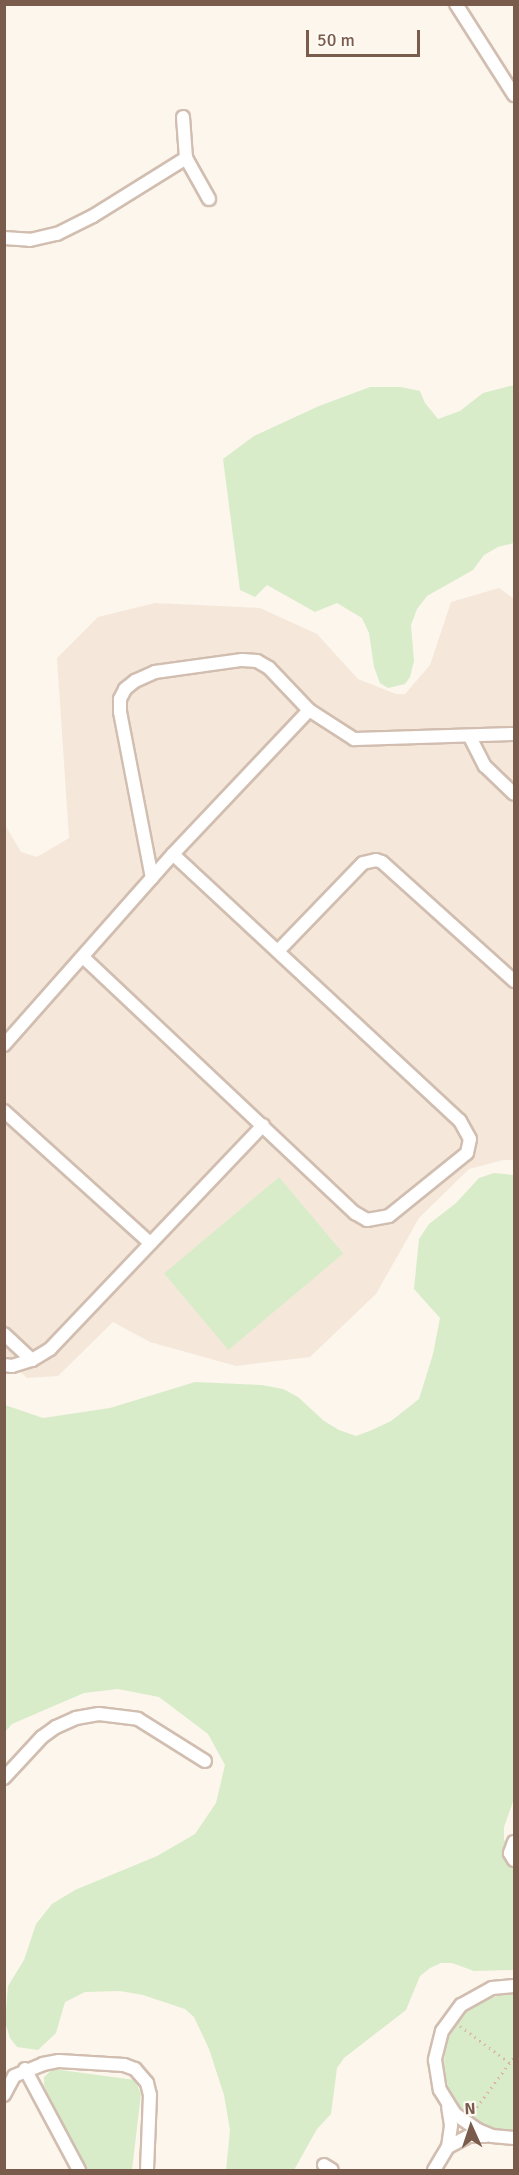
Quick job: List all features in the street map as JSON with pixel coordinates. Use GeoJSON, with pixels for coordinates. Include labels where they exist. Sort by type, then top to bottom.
{"type":"FeatureCollection","features":[{"type":"Feature","properties":{"kind":"street"},"geometry":{"type":"LineString","coordinates":[[456,4],[514,95]]}},
{"type":"Feature","properties":{"kind":"street"},"geometry":{"type":"LineString","coordinates":[[183,117],[186,158],[209,199]]}},
{"type":"Feature","properties":{"kind":"street"},"geometry":{"type":"LineString","coordinates":[[4,238],[30,240],[57,234],[93,216],[186,158]]}},
{"type":"Feature","properties":{"kind":"street"},"geometry":{"type":"LineString","coordinates":[[152,878],[120,712],[120,699],[125,689],[155,672],[242,660],[257,661],[269,668],[309,710],[354,740],[514,734]]}},
{"type":"Feature","properties":{"kind":"street"},"geometry":{"type":"LineString","coordinates":[[4,1045],[173,854],[309,710]]}},
{"type":"Feature","properties":{"kind":"street"},"geometry":{"type":"LineString","coordinates":[[470,737],[485,766],[514,794]]}},
{"type":"Feature","properties":{"kind":"street"},"geometry":{"type":"LineString","coordinates":[[83,957],[355,1213],[367,1220],[388,1216],[467,1153],[470,1146],[467,1131],[460,1121],[173,854]]}},
{"type":"Feature","properties":{"kind":"street"},"geometry":{"type":"LineString","coordinates":[[278,951],[363,863],[376,860],[382,862],[514,981]]}},
{"type":"Feature","properties":{"kind":"street"},"geometry":{"type":"LineString","coordinates":[[4,1111],[150,1244]]}},
{"type":"Feature","properties":{"kind":"street"},"geometry":{"type":"LineString","coordinates":[[4,1365],[12,1366],[32,1360],[50,1348],[263,1125]]}},
{"type":"Feature","properties":{"kind":"street"},"geometry":{"type":"LineString","coordinates":[[4,1334],[32,1360]]}},
{"type":"Feature","properties":{"kind":"street"},"geometry":{"type":"LineString","coordinates":[[4,1778],[42,1737],[56,1727],[76,1718],[99,1714],[138,1719],[205,1761]]}},
{"type":"Feature","properties":{"kind":"street"},"geometry":{"type":"LineString","coordinates":[[514,1842],[510,1850],[514,1860]]}},
{"type":"Feature","properties":{"kind":"street"},"geometry":{"type":"LineString","coordinates":[[434,2170],[448,2147],[451,2125],[447,2104],[440,2090],[435,2060],[436,2045],[449,2018],[475,1994],[492,1988],[514,1986]]}},
{"type":"Feature","properties":{"kind":"street"},"geometry":{"type":"LineString","coordinates":[[4,2095],[14,2076],[25,2069],[59,2061],[124,2065],[135,2069],[147,2083],[150,2095],[147,2170]]}},
{"type":"Feature","properties":{"kind":"street"},"geometry":{"type":"LineString","coordinates":[[25,2069],[79,2170]]}},
{"type":"Feature","properties":{"kind":"street"},"geometry":{"type":"LineString","coordinates":[[447,2104],[465,2122],[492,2136]]}},
{"type":"Feature","properties":{"kind":"street"},"geometry":{"type":"LineString","coordinates":[[448,2147],[469,2136],[514,2138]]}},
{"type":"Feature","properties":{"kind":"path"},"geometry":{"type":"LineString","coordinates":[[449,2018],[514,2066]]}},
{"type":"Feature","properties":{"kind":"path"},"geometry":{"type":"LineString","coordinates":[[465,2122],[514,2056]]}},
{"type":"Feature","properties":{"kind":"shaded area"},"geometry":{"type":"Polygon","coordinates":[[[499,588],[514,599],[514,1160],[503,1160],[469,1169],[419,1218],[376,1294],[310,1357],[236,1366],[150,1342],[113,1322],[58,1376],[27,1378],[5,1358],[4,823],[21,852],[37,857],[69,838],[57,658],[98,617],[155,603],[260,608],[317,634],[358,679],[396,694],[405,694],[430,665],[451,602],[499,588]]]}},
{"type":"Feature","properties":{"kind":"green space"},"geometry":{"type":"Polygon","coordinates":[[[514,385],[514,543],[498,547],[484,555],[473,570],[427,596],[417,609],[411,625],[414,661],[410,677],[405,684],[388,688],[380,683],[374,667],[369,633],[362,618],[337,603],[315,612],[267,585],[255,597],[240,590],[223,459],[254,436],[319,406],[370,387],[401,387],[420,391],[425,403],[438,419],[460,411],[483,393],[514,385]]]}},
{"type":"Feature","properties":{"kind":"green space"},"geometry":{"type":"Polygon","coordinates":[[[494,1173],[514,1175],[514,1799],[504,1827],[504,1839],[514,1864],[514,1970],[474,1971],[452,1963],[441,1963],[430,1968],[420,1976],[406,2010],[344,2058],[337,2068],[331,2114],[317,2129],[294,2170],[226,2170],[230,2130],[224,2095],[209,2049],[194,2017],[185,2009],[143,1995],[120,1991],[85,1992],[65,2002],[56,2033],[38,2050],[17,2047],[10,2038],[5,2022],[8,1986],[24,1960],[36,1924],[52,1904],[75,1890],[157,1856],[195,1834],[216,1803],[225,1765],[208,1734],[159,1697],[118,1689],[84,1693],[12,1724],[5,1732],[5,1405],[43,1418],[110,1408],[195,1382],[262,1385],[283,1389],[298,1397],[324,1421],[356,1436],[391,1421],[419,1399],[433,1354],[440,1318],[414,1289],[419,1239],[429,1224],[456,1203],[479,1178],[494,1173]]]}},
{"type":"Feature","properties":{"kind":"green space"},"geometry":{"type":"Polygon","coordinates":[[[279,1177],[343,1254],[228,1350],[164,1273],[279,1177]]]}},
{"type":"Feature","properties":{"kind":"green space"},"geometry":{"type":"Polygon","coordinates":[[[506,1993],[514,1994],[514,2132],[488,2128],[462,2111],[452,2099],[443,2069],[447,2039],[464,2013],[476,2003],[506,1993]]]}},
{"type":"Feature","properties":{"kind":"green space"},"geometry":{"type":"Polygon","coordinates":[[[53,2069],[135,2080],[141,2094],[132,2170],[82,2170],[44,2085],[44,2077],[53,2069]]]}}]}
